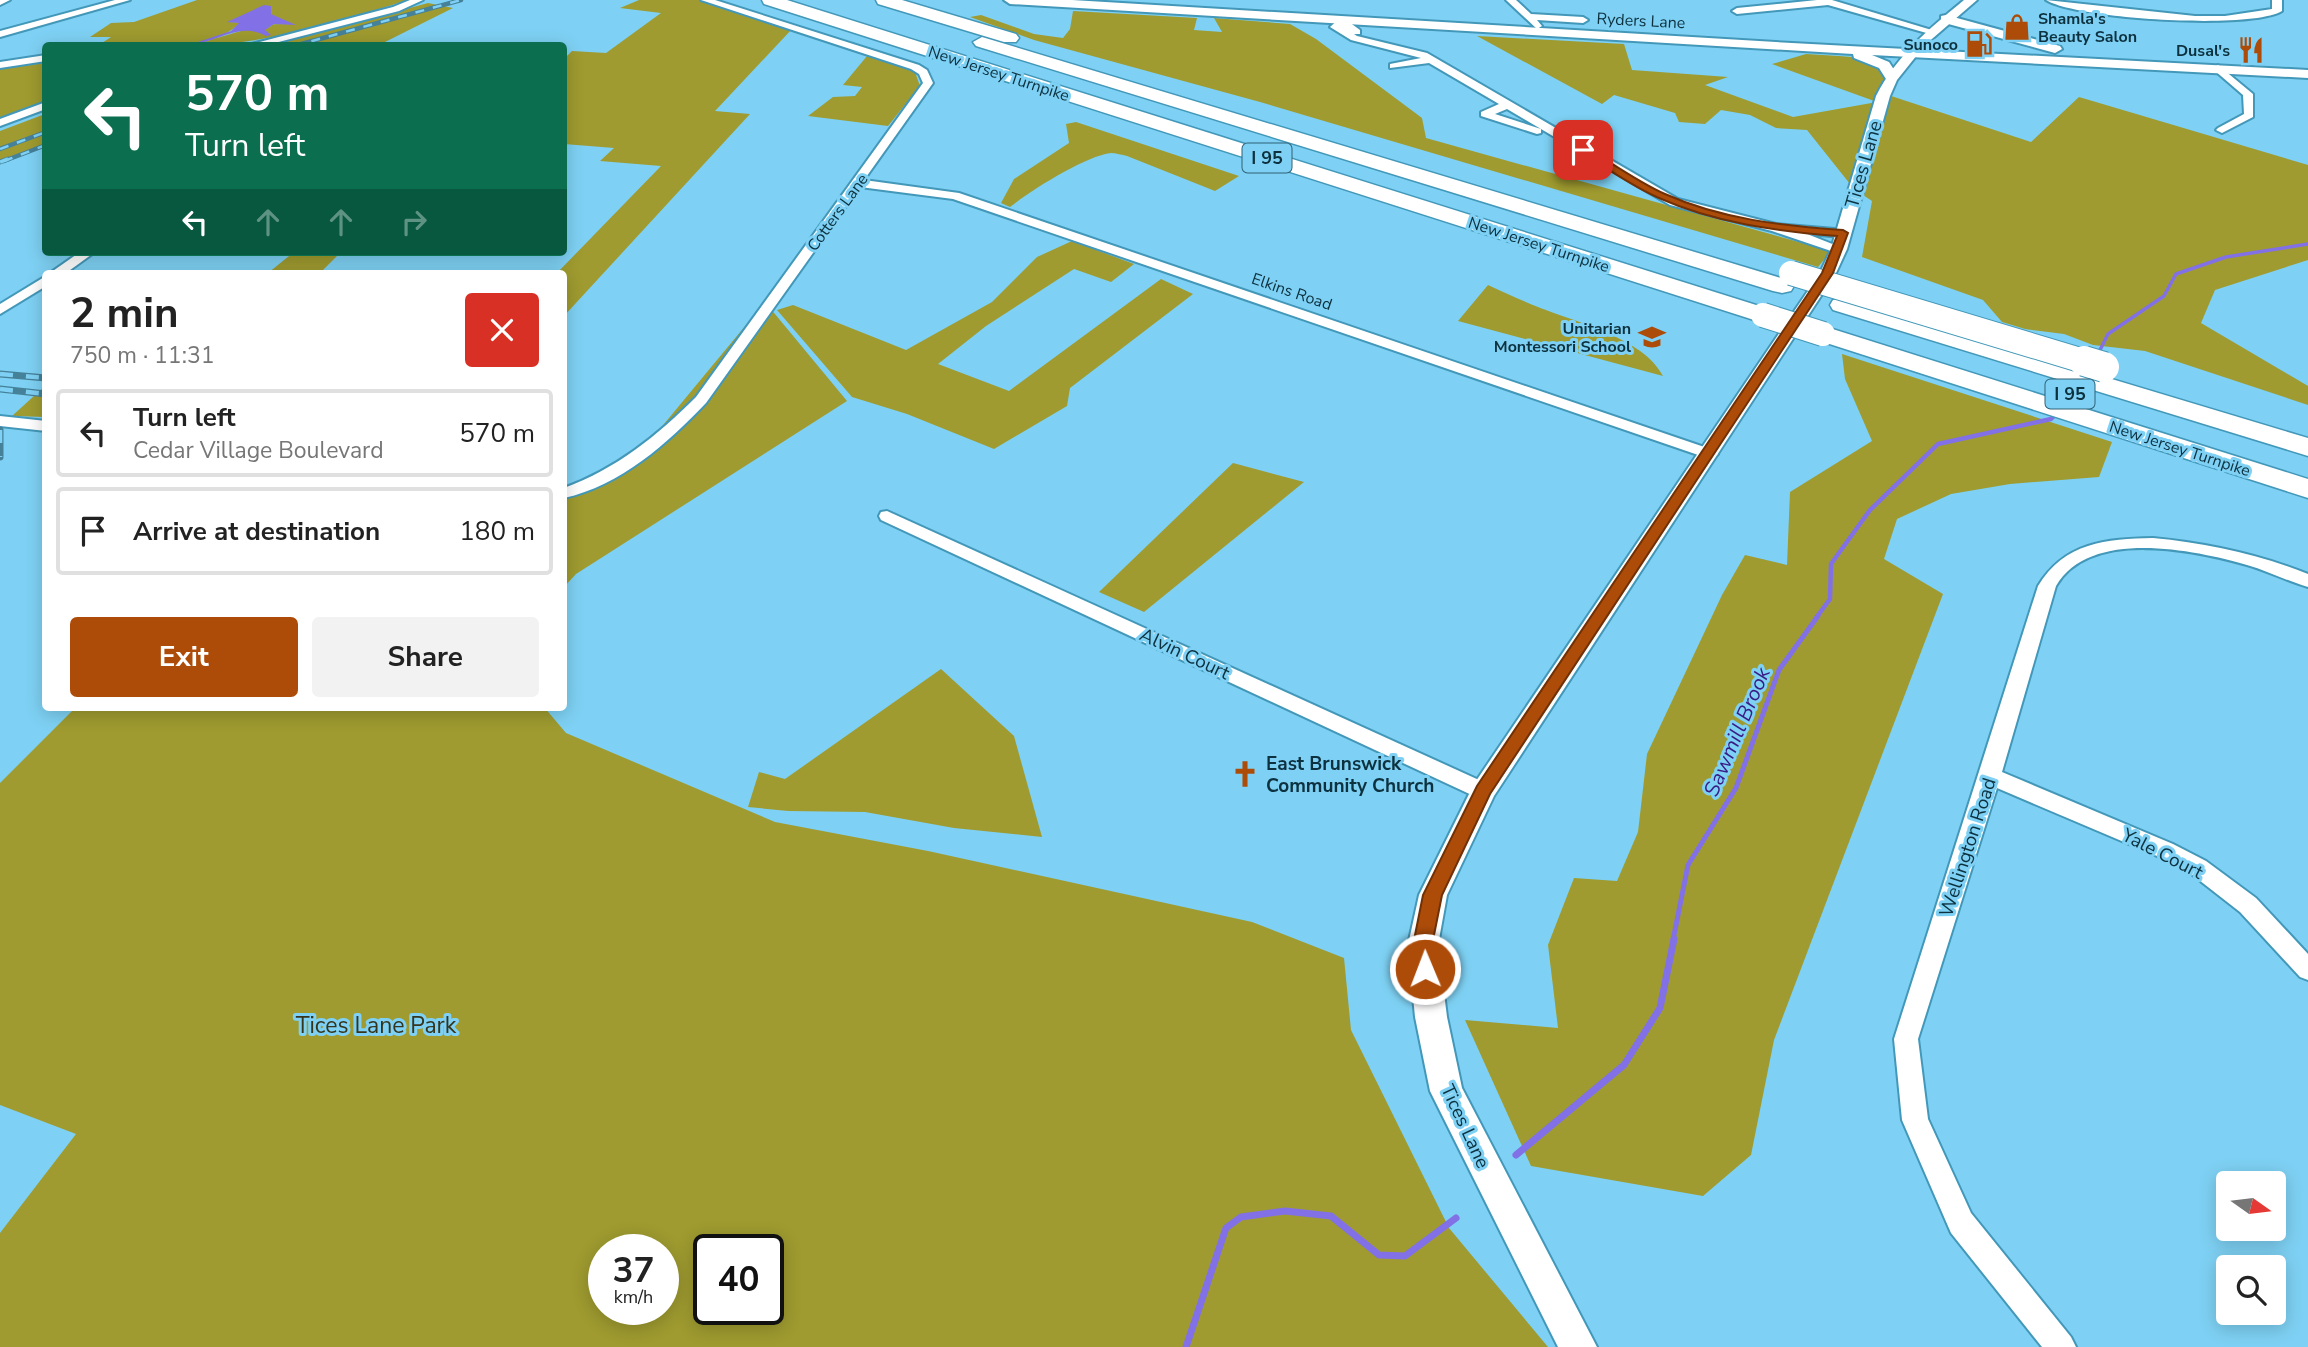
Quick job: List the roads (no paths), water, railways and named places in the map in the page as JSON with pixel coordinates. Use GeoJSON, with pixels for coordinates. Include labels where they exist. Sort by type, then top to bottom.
{"type":"FeatureCollection","features":[{"type":"Feature","properties":{"kind":"highway","name":"New Jersey Turnpike"},"geometry":{"type":"LineString","coordinates":[[770,0],[1777,294],[2104,367],[2308,429]]}},
{"type":"Feature","properties":{"kind":"highway","name":"New Jersey Turnpike"},"geometry":{"type":"LineString","coordinates":[[806,0],[1777,294],[1832,320],[2308,468]]}},
{"type":"Feature","properties":{"kind":"highway","name":"New Jersey Turnpike"},"geometry":{"type":"LineString","coordinates":[[877,4],[1777,294],[1832,320],[2032,401],[2308,489]]}},
{"type":"Feature","properties":{"kind":"highway","name":"New Jersey Turnpike"},"geometry":{"type":"LineString","coordinates":[[1832,320],[2308,447]]}},
{"type":"Feature","properties":{"kind":"main road","name":"Ryders Lane"},"geometry":{"type":"LineString","coordinates":[[1010,0],[1343,27],[1369,22],[1836,50],[2308,72]]}},
{"type":"Feature","properties":{"kind":"main road"},"geometry":{"type":"LineString","coordinates":[[1946,19],[2078,54],[2136,64]]}},
{"type":"Feature","properties":{"kind":"main road"},"geometry":{"type":"LineString","coordinates":[[1836,50],[1878,61],[1894,72],[1962,55]]}},
{"type":"Feature","properties":{"kind":"street"},"geometry":{"type":"LineString","coordinates":[[0,2],[5,0]]}},
{"type":"Feature","properties":{"kind":"street"},"geometry":{"type":"LineString","coordinates":[[0,34],[125,0]]}},
{"type":"Feature","properties":{"kind":"street"},"geometry":{"type":"LineString","coordinates":[[265,42],[396,9],[418,0]]}},
{"type":"Feature","properties":{"kind":"street","name":"Cotters Lane"},"geometry":{"type":"LineString","coordinates":[[567,492],[634,459],[676,427],[701,400],[928,83],[923,72],[706,0]]}},
{"type":"Feature","properties":{"kind":"street"},"geometry":{"type":"LineString","coordinates":[[1511,0],[1542,32]]}},
{"type":"Feature","properties":{"kind":"street","name":"Tices Lane"},"geometry":{"type":"LineString","coordinates":[[1578,1347],[1446,1091],[1431,1017],[1423,945],[1433,895],[1483,791],[1710,454],[1828,273],[1841,241],[1883,96],[1894,72],[1930,31],[1970,0]]}},
{"type":"Feature","properties":{"kind":"street"},"geometry":{"type":"LineString","coordinates":[[2051,0],[2111,11],[2230,20],[2277,11],[2277,0]]}},
{"type":"Feature","properties":{"kind":"street"},"geometry":{"type":"LineString","coordinates":[[2109,0],[2111,11]]}},
{"type":"Feature","properties":{"kind":"street"},"geometry":{"type":"LineString","coordinates":[[1737,11],[1825,1],[1930,31]]}},
{"type":"Feature","properties":{"kind":"street"},"geometry":{"type":"LineString","coordinates":[[1529,17],[1583,20]]}},
{"type":"Feature","properties":{"kind":"street"},"geometry":{"type":"LineString","coordinates":[[1357,32],[1369,22]]}},
{"type":"Feature","properties":{"kind":"street"},"geometry":{"type":"LineString","coordinates":[[1343,27],[1370,40]]}},
{"type":"Feature","properties":{"kind":"street"},"geometry":{"type":"LineString","coordinates":[[1343,27],[1370,40],[1416,52],[1430,59],[1674,202],[1776,228],[1841,241]]}},
{"type":"Feature","properties":{"kind":"street"},"geometry":{"type":"LineString","coordinates":[[0,65],[42,59]]}},
{"type":"Feature","properties":{"kind":"street"},"geometry":{"type":"LineString","coordinates":[[1394,65],[1430,59]]}},
{"type":"Feature","properties":{"kind":"street"},"geometry":{"type":"LineString","coordinates":[[2218,68],[2248,94],[2249,115],[2222,130]]}},
{"type":"Feature","properties":{"kind":"street"},"geometry":{"type":"LineString","coordinates":[[1507,105],[1485,114],[1562,137]]}},
{"type":"Feature","properties":{"kind":"street"},"geometry":{"type":"LineString","coordinates":[[0,123],[42,107]]}},
{"type":"Feature","properties":{"kind":"street","name":"Elkins Road"},"geometry":{"type":"LineString","coordinates":[[857,183],[956,196],[1710,454]]}},
{"type":"Feature","properties":{"kind":"street"},"geometry":{"type":"LineString","coordinates":[[62,270],[83,256]]}},
{"type":"Feature","properties":{"kind":"street"},"geometry":{"type":"LineString","coordinates":[[0,310],[42,283]]}},
{"type":"Feature","properties":{"kind":"street"},"geometry":{"type":"LineString","coordinates":[[0,421],[42,426]]}},
{"type":"Feature","properties":{"kind":"street","name":"Alvin Court"},"geometry":{"type":"LineString","coordinates":[[887,516],[1483,791]]}},
{"type":"Feature","properties":{"kind":"street","name":"Wellington Road"},"geometry":{"type":"LineString","coordinates":[[2061,1347],[1961,1223],[1915,1120],[1906,1039],[2047,586],[2067,561],[2103,546],[2168,544],[2249,559],[2308,580]]}},
{"type":"Feature","properties":{"kind":"street","name":"Yale Court"},"geometry":{"type":"LineString","coordinates":[[1990,776],[2165,850],[2198,867],[2248,905],[2308,970]]}},
{"type":"Feature","properties":{"kind":"waterway","name":"Sawmill Brook"},"geometry":{"type":"LineString","coordinates":[[2097,356],[2108,334],[2164,296],[2176,274],[2226,257],[2308,244]]}},
{"type":"Feature","properties":{"kind":"waterway","name":"Sawmill Brook"},"geometry":{"type":"LineString","coordinates":[[1816,618],[1830,599],[1831,564],[1870,510],[1938,444],[2051,419],[2067,403]]}},
{"type":"Feature","properties":{"kind":"waterway","name":"Sawmill Brook"},"geometry":{"type":"LineString","coordinates":[[1673,940],[1688,865],[1736,788],[1779,670],[1818,616]]}},
{"type":"Feature","properties":{"kind":"waterway","name":"Sawmill Brook"},"geometry":{"type":"LineString","coordinates":[[1516,1155],[1624,1065],[1660,1008],[1674,939]]}},
{"type":"Feature","properties":{"kind":"waterway","name":"Sawmill Brook"},"geometry":{"type":"LineString","coordinates":[[1186,1347],[1226,1228],[1241,1217],[1285,1211],[1331,1216],[1379,1255],[1405,1256],[1456,1218]]}},
{"type":"Feature","properties":{"kind":"railway"},"geometry":{"type":"LineString","coordinates":[[309,42],[461,0]]}},
{"type":"Feature","properties":{"kind":"railway"},"geometry":{"type":"LineString","coordinates":[[0,149],[42,133]]}},
{"type":"Feature","properties":{"kind":"railway"},"geometry":{"type":"LineString","coordinates":[[4,161],[42,147]]}},
{"type":"Feature","properties":{"kind":"railway"},"geometry":{"type":"LineString","coordinates":[[0,162],[8,159]]}},
{"type":"Feature","properties":{"kind":"railway"},"geometry":{"type":"LineString","coordinates":[[0,374],[42,378]]}},
{"type":"Feature","properties":{"kind":"railway"},"geometry":{"type":"LineString","coordinates":[[0,389],[42,394]]}},
{"type":"Feature","properties":{"kind":"railway"},"geometry":{"type":"LineString","coordinates":[[0,430],[0,457]]}},
{"type":"Feature","properties":{"kind":"place","name":"Shamla's Beauty Salon"},"geometry":{"type":"Point","coordinates":[2017,27]}},
{"type":"Feature","properties":{"kind":"place","name":"Sunoco"},"geometry":{"type":"Point","coordinates":[1979,44]}},
{"type":"Feature","properties":{"kind":"place","name":"Dusal's"},"geometry":{"type":"Point","coordinates":[2251,50]}},
{"type":"Feature","properties":{"kind":"place","name":"Unitarian Montessori School"},"geometry":{"type":"Point","coordinates":[1652,337]}},
{"type":"Feature","properties":{"kind":"place","name":"East Brunswick Community Church"},"geometry":{"type":"Point","coordinates":[1245,774]}},
{"type":"Feature","properties":{"kind":"park label","name":"Tices Lane Park"},"geometry":{"type":"Point","coordinates":[376,1025]}}]}
